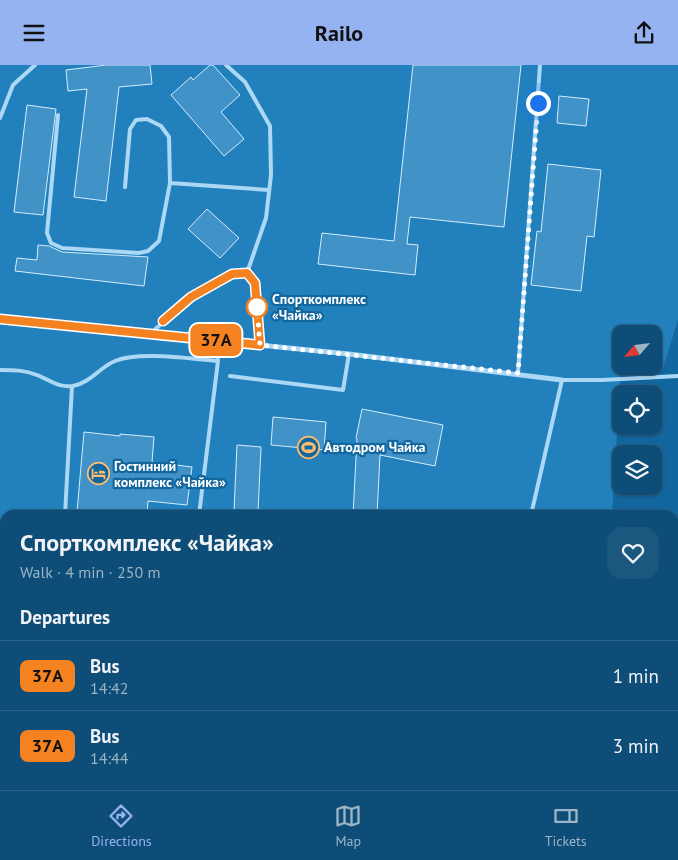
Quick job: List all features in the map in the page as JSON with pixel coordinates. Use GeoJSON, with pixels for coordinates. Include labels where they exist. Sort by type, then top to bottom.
{"type":"FeatureCollection","features":[{"type":"Feature","properties":{"kind":"street"},"geometry":{"type":"LineString","coordinates":[[2,319],[349,354],[518,373],[562,380]]}},
{"type":"Feature","properties":{"kind":"lane"},"geometry":{"type":"LineString","coordinates":[[0,118],[13,85],[35,65]]}},
{"type":"Feature","properties":{"kind":"lane"},"geometry":{"type":"LineString","coordinates":[[226,65],[245,82],[270,126],[271,175],[266,218],[247,273]]}},
{"type":"Feature","properties":{"kind":"lane"},"geometry":{"type":"LineString","coordinates":[[518,373],[540,65]]}},
{"type":"Feature","properties":{"kind":"lane"},"geometry":{"type":"LineString","coordinates":[[58,115],[47,233],[52,243],[62,248],[140,253],[148,251],[159,241],[170,183],[169,137],[161,126],[147,119],[136,120],[130,129],[125,187]]}},
{"type":"Feature","properties":{"kind":"lane"},"geometry":{"type":"LineString","coordinates":[[170,183],[269,190]]}},
{"type":"Feature","properties":{"kind":"lane"},"geometry":{"type":"LineString","coordinates":[[150,334],[191,297],[232,274],[247,273]]}},
{"type":"Feature","properties":{"kind":"lane"},"geometry":{"type":"LineString","coordinates":[[247,273],[255,283],[260,345]]}},
{"type":"Feature","properties":{"kind":"lane"},"geometry":{"type":"LineString","coordinates":[[200,510],[218,361],[216,340]]}},
{"type":"Feature","properties":{"kind":"lane"},"geometry":{"type":"LineString","coordinates":[[230,376],[343,390],[349,354]]}},
{"type":"Feature","properties":{"kind":"lane"},"geometry":{"type":"LineString","coordinates":[[0,369],[21,370],[38,375],[56,385],[72,386],[82,383],[107,365],[127,357],[218,361]]}},
{"type":"Feature","properties":{"kind":"lane"},"geometry":{"type":"LineString","coordinates":[[533,510],[562,380],[678,376]]}},
{"type":"Feature","properties":{"kind":"lane"},"geometry":{"type":"LineString","coordinates":[[65,510],[72,386]]}},
{"type":"Feature","properties":{"kind":"shaded area","name":"Автодром Чайка"},"geometry":{"type":"Polygon","coordinates":[[[0,65],[678,65],[678,320],[663,368],[662,325],[612,325],[612,375],[621,375],[620,385],[612,385],[612,435],[617,435],[616,445],[612,445],[612,510],[0,510],[0,65]]]}},
{"type":"Feature","properties":{"kind":"building"},"geometry":{"type":"Polygon","coordinates":[[[106,65],[150,65],[152,84],[119,87],[106,201],[74,197],[87,89],[68,91],[66,70],[106,65]]]}},
{"type":"Feature","properties":{"kind":"building"},"geometry":{"type":"Polygon","coordinates":[[[210,65],[213,65],[240,95],[221,112],[244,139],[224,156],[171,95],[191,77],[193,80],[210,65]]]}},
{"type":"Feature","properties":{"kind":"building"},"geometry":{"type":"Polygon","coordinates":[[[413,65],[521,65],[504,227],[410,217],[407,244],[418,245],[415,275],[318,264],[322,233],[394,241],[413,65]]]}},
{"type":"Feature","properties":{"kind":"building"},"geometry":{"type":"Polygon","coordinates":[[[559,96],[589,99],[586,126],[557,123],[559,96]]]}},
{"type":"Feature","properties":{"kind":"building"},"geometry":{"type":"Polygon","coordinates":[[[27,105],[56,109],[43,215],[14,212],[27,105]]]}},
{"type":"Feature","properties":{"kind":"building"},"geometry":{"type":"Polygon","coordinates":[[[548,164],[601,170],[594,237],[587,236],[581,291],[531,285],[537,231],[541,232],[548,164]]]}},
{"type":"Feature","properties":{"kind":"building"},"geometry":{"type":"Polygon","coordinates":[[[207,209],[239,238],[220,258],[188,229],[207,209]]]}},
{"type":"Feature","properties":{"kind":"building"},"geometry":{"type":"Polygon","coordinates":[[[38,245],[49,246],[62,252],[148,257],[144,286],[15,271],[17,258],[37,260],[38,245]]]}},
{"type":"Feature","properties":{"kind":"building"},"geometry":{"type":"Polygon","coordinates":[[[362,409],[443,425],[435,466],[380,455],[377,510],[353,510],[356,438],[362,409]]]}},
{"type":"Feature","properties":{"kind":"building"},"geometry":{"type":"Polygon","coordinates":[[[273,417],[326,422],[324,450],[271,445],[273,417]]]}},
{"type":"Feature","properties":{"kind":"building"},"geometry":{"type":"Polygon","coordinates":[[[84,432],[154,437],[152,462],[192,467],[187,505],[148,501],[147,510],[77,510],[84,432]]]}},
{"type":"Feature","properties":{"kind":"building"},"geometry":{"type":"Polygon","coordinates":[[[237,445],[261,447],[258,510],[234,510],[237,445]]]}},
{"type":"Feature","properties":{"kind":"bus line","name":"37А"},"geometry":{"type":"LineString","coordinates":[[0,319],[260,345],[255,283],[247,273],[232,274],[191,297],[163,321]]}},
{"type":"Feature","properties":{"kind":"place","name":"Спорткомплекс «Чайка»"},"geometry":{"type":"Point","coordinates":[257,307]}},
{"type":"Feature","properties":{"kind":"place","name":"Автодром Чайка"},"geometry":{"type":"Point","coordinates":[308,447]}},
{"type":"Feature","properties":{"kind":"place","name":"Гостинний комплекс «Чайка»"},"geometry":{"type":"Point","coordinates":[98,474]}},
{"type":"Feature","properties":{"kind":"route"},"geometry":{"type":"LineString","coordinates":[[257,307],[260,345],[518,373],[538,103]]}}]}
